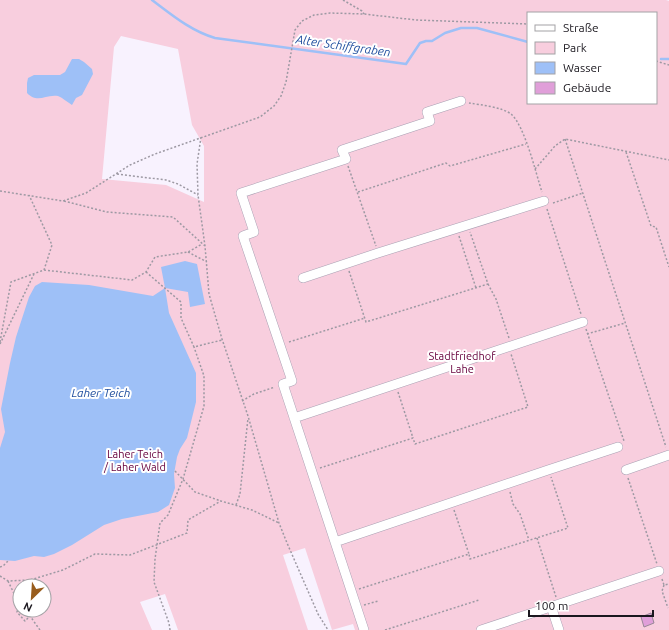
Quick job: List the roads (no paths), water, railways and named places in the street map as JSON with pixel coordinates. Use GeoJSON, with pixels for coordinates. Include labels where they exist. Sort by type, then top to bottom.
{"type":"FeatureCollection","features":[{"type":"Feature","properties":{"kind":"lane"},"geometry":{"type":"LineString","coordinates":[[364,630],[283,384],[292,381],[243,236],[254,232],[241,193],[346,159],[342,150],[430,121],[427,112],[461,101]]}},
{"type":"Feature","properties":{"kind":"lane"},"geometry":{"type":"LineString","coordinates":[[303,278],[456,228],[548,202]]}},
{"type":"Feature","properties":{"kind":"lane"},"geometry":{"type":"LineString","coordinates":[[294,418],[583,322]]}},
{"type":"Feature","properties":{"kind":"lane"},"geometry":{"type":"LineString","coordinates":[[335,542],[618,448]]}},
{"type":"Feature","properties":{"kind":"lane"},"geometry":{"type":"LineString","coordinates":[[626,470],[669,455]]}},
{"type":"Feature","properties":{"kind":"lane"},"geometry":{"type":"LineString","coordinates":[[481,630],[659,571]]}},
{"type":"Feature","properties":{"kind":"lane"},"geometry":{"type":"LineString","coordinates":[[555,605],[559,630]]}},
{"type":"Feature","properties":{"kind":"water"},"geometry":{"type":"Polygon","coordinates":[[[72,59],[79,59],[84,62],[92,69],[93,74],[82,95],[76,98],[72,105],[58,96],[35,98],[27,93],[28,78],[34,75],[60,75],[65,72],[72,59]]]}},
{"type":"Feature","properties":{"kind":"water"},"geometry":{"type":"Polygon","coordinates":[[[185,261],[197,264],[205,304],[190,307],[188,292],[165,288],[161,267],[185,261]]]}},
{"type":"Feature","properties":{"kind":"water","name":"Laher Teich"},"geometry":{"type":"Polygon","coordinates":[[[42,282],[89,285],[153,296],[165,288],[169,313],[196,373],[196,402],[187,438],[177,457],[174,474],[175,488],[169,505],[158,512],[122,519],[104,525],[72,545],[54,554],[44,557],[34,556],[15,561],[0,560],[0,448],[5,432],[1,409],[16,337],[29,297],[35,286],[42,282]]]}},
{"type":"Feature","properties":{"kind":"waterway","name":"Alter Schiffgraben"},"geometry":{"type":"LineString","coordinates":[[152,0],[190,27],[215,38],[406,64],[420,43],[432,41],[445,33],[461,28],[477,28],[527,42]]}},
{"type":"Feature","properties":{"kind":"waterway","name":"Alter Schiffgraben"},"geometry":{"type":"LineString","coordinates":[[661,59],[669,59]]}},
{"type":"Feature","properties":{"kind":"park label","name":"Stadtfriedhof Lahe"},"geometry":{"type":"Point","coordinates":[462,362]}},
{"type":"Feature","properties":{"kind":"park label","name":"Laher Teich / Laher Wald"},"geometry":{"type":"Point","coordinates":[135,460]}}]}
